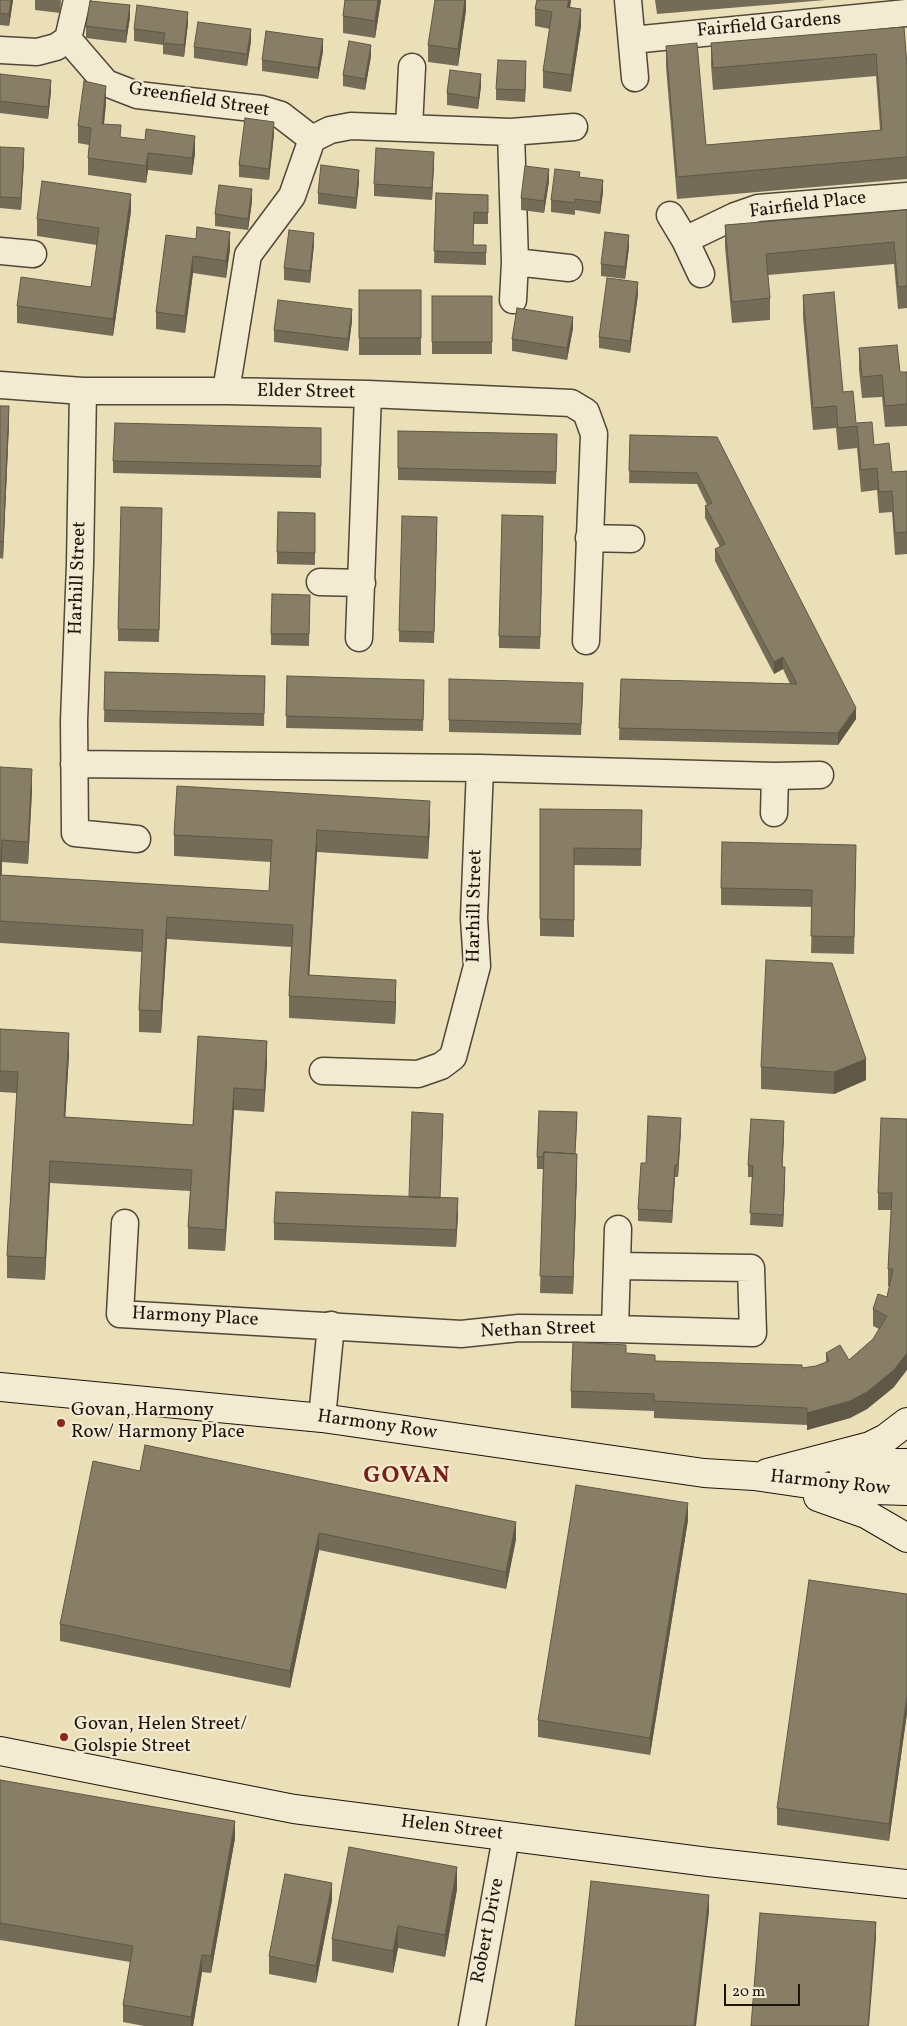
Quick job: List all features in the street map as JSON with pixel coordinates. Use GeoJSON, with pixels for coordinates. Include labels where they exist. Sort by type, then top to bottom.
{"type":"FeatureCollection","features":[{"type":"Feature","properties":{"kind":"street"},"geometry":{"type":"LineString","coordinates":[[0,50],[37,52],[56,47],[68,39],[76,0]]}},
{"type":"Feature","properties":{"kind":"street"},"geometry":{"type":"LineString","coordinates":[[628,0],[635,78]]}},
{"type":"Feature","properties":{"kind":"street","name":"Fairfield Gardens"},"geometry":{"type":"LineString","coordinates":[[632,40],[907,13]]}},
{"type":"Feature","properties":{"kind":"street","name":"Greenfield Street"},"geometry":{"type":"LineString","coordinates":[[68,39],[106,83],[137,94],[261,109],[281,115],[312,140]]}},
{"type":"Feature","properties":{"kind":"street"},"geometry":{"type":"LineString","coordinates":[[409,128],[412,67]]}},
{"type":"Feature","properties":{"kind":"street"},"geometry":{"type":"LineString","coordinates":[[226,391],[248,255],[292,196],[312,140],[330,130],[350,126],[511,132],[574,128]]}},
{"type":"Feature","properties":{"kind":"street"},"geometry":{"type":"LineString","coordinates":[[511,132],[513,300]]}},
{"type":"Feature","properties":{"kind":"street","name":"Fairfield Place"},"geometry":{"type":"LineString","coordinates":[[686,240],[735,216],[758,208],[907,196]]}},
{"type":"Feature","properties":{"kind":"street"},"geometry":{"type":"LineString","coordinates":[[670,215],[686,240],[701,274]]}},
{"type":"Feature","properties":{"kind":"street"},"geometry":{"type":"LineString","coordinates":[[0,250],[33,254]]}},
{"type":"Feature","properties":{"kind":"street"},"geometry":{"type":"LineString","coordinates":[[514,262],[569,268]]}},
{"type":"Feature","properties":{"kind":"street","name":"Elder Street"},"geometry":{"type":"LineString","coordinates":[[0,384],[83,391],[226,391],[368,394],[571,403],[586,412],[594,434],[589,538]]}},
{"type":"Feature","properties":{"kind":"street","name":"Harhill Street"},"geometry":{"type":"LineString","coordinates":[[83,391],[80,564],[74,721],[76,833],[137,839]]}},
{"type":"Feature","properties":{"kind":"street"},"geometry":{"type":"LineString","coordinates":[[359,638],[368,394]]}},
{"type":"Feature","properties":{"kind":"street"},"geometry":{"type":"LineString","coordinates":[[586,642],[589,538],[631,539]]}},
{"type":"Feature","properties":{"kind":"street"},"geometry":{"type":"LineString","coordinates":[[320,582],[362,583]]}},
{"type":"Feature","properties":{"kind":"street"},"geometry":{"type":"LineString","coordinates":[[74,764],[480,768],[820,776]]}},
{"type":"Feature","properties":{"kind":"street","name":"Harhill Street"},"geometry":{"type":"LineString","coordinates":[[323,1071],[418,1074],[441,1066],[453,1057],[477,966],[474,918],[480,768]]}},
{"type":"Feature","properties":{"kind":"street"},"geometry":{"type":"LineString","coordinates":[[774,813],[775,776]]}},
{"type":"Feature","properties":{"kind":"street","name":"Harmony Place"},"geometry":{"type":"LineString","coordinates":[[125,1223],[120,1314],[461,1334]]}},
{"type":"Feature","properties":{"kind":"street"},"geometry":{"type":"LineString","coordinates":[[618,1229],[618,1266]]}},
{"type":"Feature","properties":{"kind":"street","name":"Nethan Street"},"geometry":{"type":"LineString","coordinates":[[461,1334],[519,1328],[753,1333],[751,1268],[618,1266],[615,1329]]}},
{"type":"Feature","properties":{"kind":"street"},"geometry":{"type":"LineString","coordinates":[[322,1418],[331,1325]]}},
{"type":"Feature","properties":{"kind":"street","name":"Harmony Row"},"geometry":{"type":"LineString","coordinates":[[0,1386],[322,1418],[704,1473],[754,1476],[843,1489],[907,1491]]}},
{"type":"Feature","properties":{"kind":"street","name":"Harmony Row"},"geometry":{"type":"LineString","coordinates":[[754,1476],[870,1446],[886,1438],[907,1422]]}},
{"type":"Feature","properties":{"kind":"street","name":"Harmony Row"},"geometry":{"type":"LineString","coordinates":[[754,1476],[862,1463],[907,1463]]}},
{"type":"Feature","properties":{"kind":"street","name":"Harmony Row"},"geometry":{"type":"LineString","coordinates":[[754,1476],[849,1507],[884,1523],[907,1538]]}},
{"type":"Feature","properties":{"kind":"street","name":"Helen Street"},"geometry":{"type":"LineString","coordinates":[[0,1751],[294,1809],[717,1863],[907,1884]]}},
{"type":"Feature","properties":{"kind":"street","name":"Robert Drive"},"geometry":{"type":"LineString","coordinates":[[472,2026],[506,1836]]}},
{"type":"Feature","properties":{"kind":"building"},"geometry":{"type":"Polygon","coordinates":[[[0,0],[11,0],[9,14],[0,13],[0,0]]]}},
{"type":"Feature","properties":{"kind":"building"},"geometry":{"type":"Polygon","coordinates":[[[345,0],[378,0],[375,21],[343,16],[345,0]]]}},
{"type":"Feature","properties":{"kind":"building"},"geometry":{"type":"Polygon","coordinates":[[[435,0],[465,0],[458,49],[428,45],[435,0]]]}},
{"type":"Feature","properties":{"kind":"building"},"geometry":{"type":"Polygon","coordinates":[[[537,0],[569,0],[567,7],[581,9],[571,75],[543,71],[552,12],[535,9],[537,0]]]}},
{"type":"Feature","properties":{"kind":"building"},"geometry":{"type":"Polygon","coordinates":[[[90,1],[130,5],[126,31],[86,26],[90,1]]]}},
{"type":"Feature","properties":{"kind":"building"},"geometry":{"type":"Polygon","coordinates":[[[137,5],[188,12],[184,45],[163,43],[165,33],[134,29],[137,5]]]}},
{"type":"Feature","properties":{"kind":"building"},"geometry":{"type":"Polygon","coordinates":[[[198,22],[251,29],[247,54],[194,47],[198,22]]]}},
{"type":"Feature","properties":{"kind":"building"},"geometry":{"type":"Polygon","coordinates":[[[904,27],[907,66],[907,157],[677,177],[666,46],[697,43],[706,145],[882,130],[876,54],[713,68],[711,43],[904,27]]]}},
{"type":"Feature","properties":{"kind":"building"},"geometry":{"type":"Polygon","coordinates":[[[266,31],[323,39],[318,68],[262,60],[266,31]]]}},
{"type":"Feature","properties":{"kind":"building"},"geometry":{"type":"Polygon","coordinates":[[[349,41],[371,45],[365,79],[343,75],[349,41]]]}},
{"type":"Feature","properties":{"kind":"building"},"geometry":{"type":"Polygon","coordinates":[[[498,60],[526,61],[525,90],[496,89],[498,60]]]}},
{"type":"Feature","properties":{"kind":"building"},"geometry":{"type":"Polygon","coordinates":[[[450,70],[481,74],[478,98],[447,93],[450,70]]]}},
{"type":"Feature","properties":{"kind":"building"},"geometry":{"type":"Polygon","coordinates":[[[0,74],[51,80],[48,107],[0,101],[0,74]]]}},
{"type":"Feature","properties":{"kind":"building"},"geometry":{"type":"Polygon","coordinates":[[[84,81],[106,86],[102,124],[121,125],[120,137],[145,140],[146,129],[195,136],[192,158],[148,153],[146,166],[88,158],[91,128],[78,126],[84,81]]]}},
{"type":"Feature","properties":{"kind":"building"},"geometry":{"type":"Polygon","coordinates":[[[245,118],[274,122],[269,169],[239,165],[245,118]]]}},
{"type":"Feature","properties":{"kind":"building"},"geometry":{"type":"Polygon","coordinates":[[[0,147],[24,148],[21,198],[0,197],[0,147]]]}},
{"type":"Feature","properties":{"kind":"building"},"geometry":{"type":"Polygon","coordinates":[[[376,148],[434,152],[432,188],[374,184],[376,148]]]}},
{"type":"Feature","properties":{"kind":"building"},"geometry":{"type":"Polygon","coordinates":[[[321,165],[359,170],[356,198],[318,193],[321,165]]]}},
{"type":"Feature","properties":{"kind":"building"},"geometry":{"type":"Polygon","coordinates":[[[525,166],[549,169],[544,201],[521,198],[525,166]]]}},
{"type":"Feature","properties":{"kind":"building"},"geometry":{"type":"Polygon","coordinates":[[[555,169],[580,172],[579,177],[603,180],[600,202],[575,199],[575,203],[551,200],[555,169]]]}},
{"type":"Feature","properties":{"kind":"building"},"geometry":{"type":"Polygon","coordinates":[[[42,181],[131,194],[113,319],[17,306],[21,277],[91,287],[99,228],[37,219],[42,181]]]}},
{"type":"Feature","properties":{"kind":"building"},"geometry":{"type":"Polygon","coordinates":[[[219,185],[252,189],[248,219],[215,214],[219,185]]]}},
{"type":"Feature","properties":{"kind":"building"},"geometry":{"type":"Polygon","coordinates":[[[436,193],[488,195],[488,213],[474,212],[473,245],[486,245],[486,253],[434,251],[436,193]]]}},
{"type":"Feature","properties":{"kind":"building"},"geometry":{"type":"Polygon","coordinates":[[[907,210],[907,286],[898,287],[894,242],[766,254],[770,298],[732,302],[725,225],[907,210]]]}},
{"type":"Feature","properties":{"kind":"building"},"geometry":{"type":"Polygon","coordinates":[[[197,227],[230,232],[226,261],[193,256],[185,316],[156,312],[166,235],[196,239],[197,227]]]}},
{"type":"Feature","properties":{"kind":"building"},"geometry":{"type":"Polygon","coordinates":[[[289,230],[314,233],[310,271],[284,268],[289,230]]]}},
{"type":"Feature","properties":{"kind":"building"},"geometry":{"type":"Polygon","coordinates":[[[605,232],[629,235],[625,267],[601,264],[605,232]]]}},
{"type":"Feature","properties":{"kind":"building"},"geometry":{"type":"Polygon","coordinates":[[[607,278],[638,282],[630,341],[599,337],[607,278]]]}},
{"type":"Feature","properties":{"kind":"building"},"geometry":{"type":"Polygon","coordinates":[[[359,290],[421,290],[421,338],[359,338],[359,290]]]}},
{"type":"Feature","properties":{"kind":"building"},"geometry":{"type":"Polygon","coordinates":[[[834,292],[843,392],[853,391],[856,423],[872,422],[874,445],[889,443],[892,472],[907,471],[907,532],[895,533],[892,491],[879,492],[877,468],[861,470],[857,426],[838,428],[836,406],[813,408],[803,295],[834,292]]]}},
{"type":"Feature","properties":{"kind":"building"},"geometry":{"type":"Polygon","coordinates":[[[432,296],[492,296],[492,342],[432,342],[432,296]]]}},
{"type":"Feature","properties":{"kind":"building"},"geometry":{"type":"Polygon","coordinates":[[[278,300],[352,309],[348,339],[274,330],[278,300]]]}},
{"type":"Feature","properties":{"kind":"building"},"geometry":{"type":"Polygon","coordinates":[[[517,308],[573,317],[567,348],[512,339],[517,308]]]}},
{"type":"Feature","properties":{"kind":"building"},"geometry":{"type":"Polygon","coordinates":[[[897,345],[900,372],[907,372],[907,404],[885,406],[882,375],[862,377],[859,348],[897,345]]]}},
{"type":"Feature","properties":{"kind":"building"},"geometry":{"type":"Polygon","coordinates":[[[0,406],[9,406],[3,542],[0,541],[0,406]]]}},
{"type":"Feature","properties":{"kind":"building"},"geometry":{"type":"Polygon","coordinates":[[[115,423],[321,428],[321,466],[113,461],[115,423]]]}},
{"type":"Feature","properties":{"kind":"building"},"geometry":{"type":"Polygon","coordinates":[[[398,431],[557,434],[556,472],[398,468],[398,431]]]}},
{"type":"Feature","properties":{"kind":"building"},"geometry":{"type":"Polygon","coordinates":[[[630,435],[717,437],[856,708],[838,733],[619,728],[621,679],[797,684],[783,657],[774,662],[715,549],[725,544],[705,506],[712,503],[697,473],[629,471],[630,435]]]}},
{"type":"Feature","properties":{"kind":"building"},"geometry":{"type":"Polygon","coordinates":[[[121,507],[162,508],[159,630],[118,629],[121,507]]]}},
{"type":"Feature","properties":{"kind":"building"},"geometry":{"type":"Polygon","coordinates":[[[278,512],[315,513],[315,553],[277,552],[278,512]]]}},
{"type":"Feature","properties":{"kind":"building"},"geometry":{"type":"Polygon","coordinates":[[[502,515],[543,516],[540,637],[499,636],[502,515]]]}},
{"type":"Feature","properties":{"kind":"building"},"geometry":{"type":"Polygon","coordinates":[[[402,516],[437,517],[434,632],[399,631],[402,516]]]}},
{"type":"Feature","properties":{"kind":"building"},"geometry":{"type":"Polygon","coordinates":[[[272,594],[310,595],[309,634],[271,634],[272,594]]]}},
{"type":"Feature","properties":{"kind":"building"},"geometry":{"type":"Polygon","coordinates":[[[105,672],[265,676],[264,714],[104,710],[105,672]]]}},
{"type":"Feature","properties":{"kind":"building"},"geometry":{"type":"Polygon","coordinates":[[[287,676],[424,680],[423,720],[286,716],[287,676]]]}},
{"type":"Feature","properties":{"kind":"building"},"geometry":{"type":"Polygon","coordinates":[[[449,679],[583,683],[581,724],[449,720],[449,679]]]}},
{"type":"Feature","properties":{"kind":"building"},"geometry":{"type":"Polygon","coordinates":[[[0,767],[32,769],[28,842],[2,840],[0,875],[0,767]]]}},
{"type":"Feature","properties":{"kind":"building"},"geometry":{"type":"Polygon","coordinates":[[[177,786],[430,801],[428,837],[317,830],[308,975],[396,980],[395,1002],[289,996],[293,925],[167,917],[161,1011],[139,1010],[143,930],[0,921],[0,875],[269,891],[272,840],[174,835],[177,786]]]}},
{"type":"Feature","properties":{"kind":"building"},"geometry":{"type":"Polygon","coordinates":[[[540,809],[642,810],[641,849],[574,848],[574,920],[540,919],[540,809]]]}},
{"type":"Feature","properties":{"kind":"building"},"geometry":{"type":"Polygon","coordinates":[[[722,842],[856,845],[854,937],[811,936],[812,890],[721,888],[722,842]]]}},
{"type":"Feature","properties":{"kind":"building"},"geometry":{"type":"Polygon","coordinates":[[[766,960],[832,963],[866,1059],[834,1072],[761,1067],[766,960]]]}},
{"type":"Feature","properties":{"kind":"building"},"geometry":{"type":"Polygon","coordinates":[[[0,1029],[69,1033],[64,1117],[193,1125],[198,1036],[267,1041],[264,1090],[234,1088],[225,1230],[188,1227],[192,1170],[50,1161],[45,1258],[7,1256],[18,1072],[0,1071],[0,1029]]]}},
{"type":"Feature","properties":{"kind":"building"},"geometry":{"type":"Polygon","coordinates":[[[539,1111],[577,1112],[575,1154],[544,1152],[543,1157],[537,1157],[539,1111]]]}},
{"type":"Feature","properties":{"kind":"building"},"geometry":{"type":"Polygon","coordinates":[[[412,1112],[443,1114],[440,1198],[409,1197],[412,1112]]]}},
{"type":"Feature","properties":{"kind":"building"},"geometry":{"type":"Polygon","coordinates":[[[648,1116],[681,1118],[678,1165],[675,1165],[672,1211],[638,1209],[641,1163],[646,1163],[648,1116]]]}},
{"type":"Feature","properties":{"kind":"building"},"geometry":{"type":"Polygon","coordinates":[[[881,1118],[907,1119],[907,1353],[894,1370],[867,1392],[850,1401],[807,1413],[807,1408],[654,1401],[654,1394],[571,1391],[573,1342],[626,1345],[626,1353],[655,1355],[655,1361],[802,1365],[802,1368],[816,1366],[829,1361],[826,1353],[840,1345],[849,1360],[873,1339],[887,1316],[873,1309],[878,1294],[887,1297],[893,1269],[888,1269],[892,1193],[878,1193],[881,1118]]]}},
{"type":"Feature","properties":{"kind":"building"},"geometry":{"type":"Polygon","coordinates":[[[751,1119],[784,1121],[782,1167],[785,1167],[783,1215],[750,1213],[753,1166],[748,1165],[751,1119]]]}},
{"type":"Feature","properties":{"kind":"building"},"geometry":{"type":"Polygon","coordinates":[[[544,1152],[577,1154],[573,1277],[540,1276],[544,1152]]]}},
{"type":"Feature","properties":{"kind":"building"},"geometry":{"type":"Polygon","coordinates":[[[276,1192],[458,1198],[456,1230],[274,1223],[276,1192]]]}},
{"type":"Feature","properties":{"kind":"building"},"geometry":{"type":"Polygon","coordinates":[[[145,1445],[516,1522],[506,1572],[319,1533],[290,1671],[60,1624],[93,1461],[140,1471],[145,1445]]]}},
{"type":"Feature","properties":{"kind":"building"},"geometry":{"type":"Polygon","coordinates":[[[576,1485],[688,1503],[650,1738],[538,1720],[576,1485]]]}},
{"type":"Feature","properties":{"kind":"building"},"geometry":{"type":"Polygon","coordinates":[[[809,1580],[907,1594],[907,1696],[889,1824],[777,1808],[809,1580]]]}},
{"type":"Feature","properties":{"kind":"building"},"geometry":{"type":"Polygon","coordinates":[[[0,1780],[235,1821],[211,1956],[202,1955],[191,2017],[123,2005],[133,1946],[0,1923],[0,1780]]]}},
{"type":"Feature","properties":{"kind":"building"},"geometry":{"type":"Polygon","coordinates":[[[349,1847],[457,1867],[445,1935],[398,1926],[393,1951],[332,1939],[349,1847]]]}},
{"type":"Feature","properties":{"kind":"building"},"geometry":{"type":"Polygon","coordinates":[[[285,1874],[332,1883],[316,1966],[269,1956],[285,1874]]]}},
{"type":"Feature","properties":{"kind":"building"},"geometry":{"type":"Polygon","coordinates":[[[591,1881],[709,1895],[694,2026],[575,2026],[591,1881]]]}},
{"type":"Feature","properties":{"kind":"building"},"geometry":{"type":"Polygon","coordinates":[[[760,1913],[876,1922],[868,2026],[751,2026],[760,1913]]]}},
{"type":"Feature","properties":{"kind":"place","name":"Govan, Harmony Row/ Harmony Place"},"geometry":{"type":"Point","coordinates":[61,1423]}},
{"type":"Feature","properties":{"kind":"place","name":"Govan, Helen Street/ Golspie Street"},"geometry":{"type":"Point","coordinates":[64,1737]}},
{"type":"Feature","properties":{"kind":"district","name":"GOVAN"},"geometry":{"type":"Point","coordinates":[407,1478]}}]}
